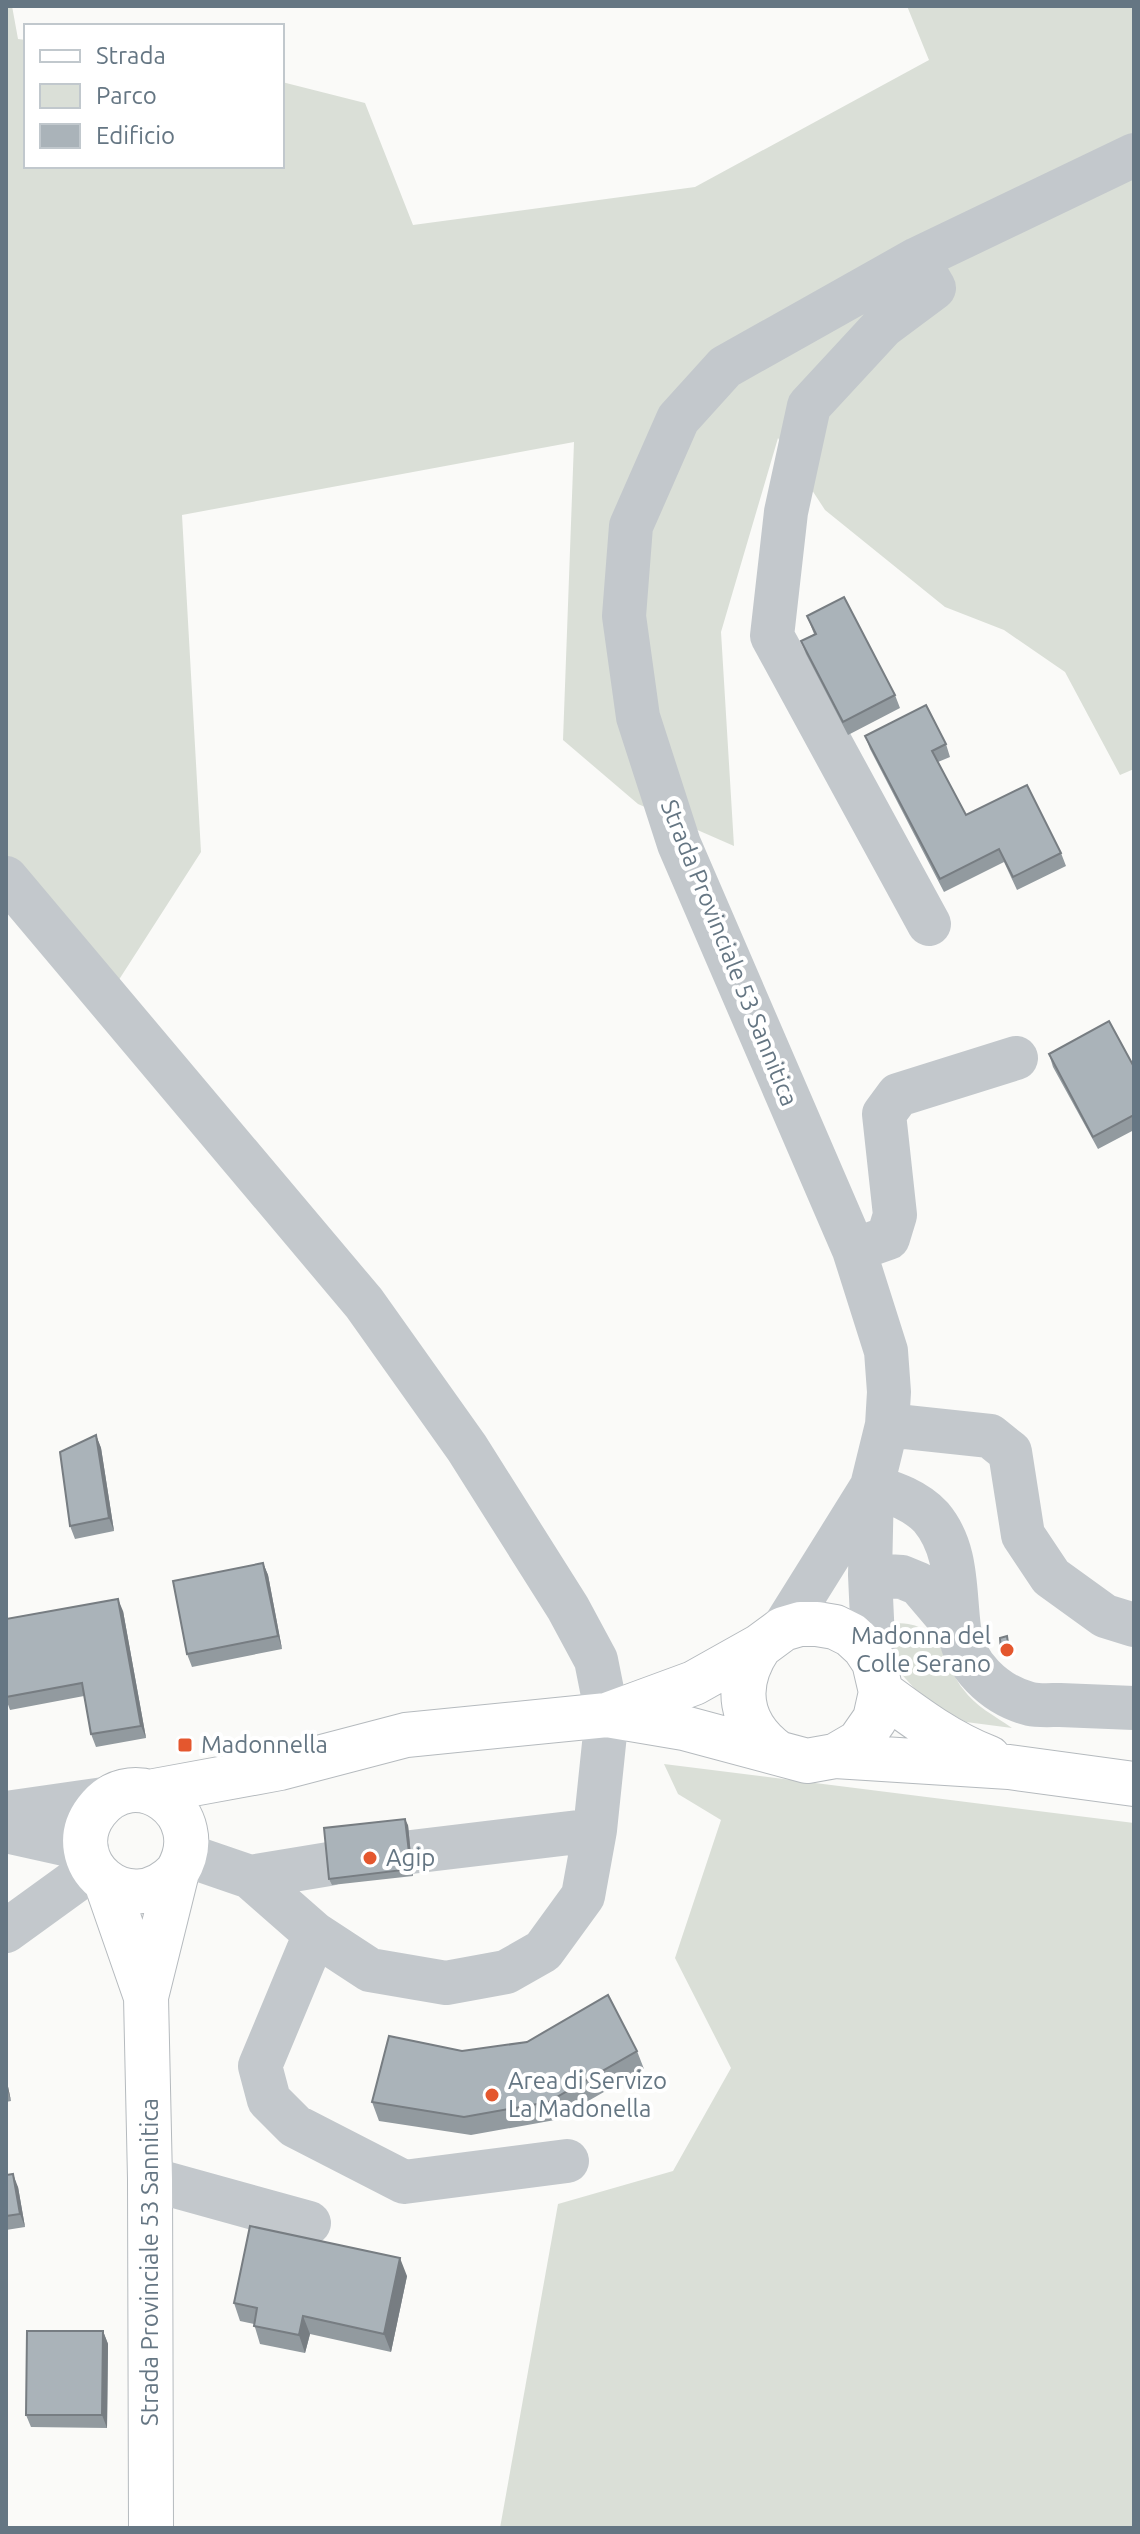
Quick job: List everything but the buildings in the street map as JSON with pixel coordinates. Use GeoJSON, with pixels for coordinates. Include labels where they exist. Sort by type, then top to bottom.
{"type":"FeatureCollection","features":[{"type":"Feature","properties":{"kind":"main road","name":"Strada Provinciale 53 Sannitica"},"geometry":{"type":"LineString","coordinates":[[130,1795],[280,1768],[406,1735],[607,1715],[694,1683],[772,1638],[809,1624],[835,1627],[857,1641],[877,1677],[875,1719],[859,1742],[835,1756],[807,1761],[684,1728],[607,1715]]}},
{"type":"Feature","properties":{"kind":"main road","name":"Strada Provinciale 53 Sannitica"},"geometry":{"type":"LineString","coordinates":[[772,1638],[745,1673],[744,1704],[756,1732],[778,1753]]}},
{"type":"Feature","properties":{"kind":"main road"},"geometry":{"type":"LineString","coordinates":[[877,1677],[952,1741],[1009,1767]]}},
{"type":"Feature","properties":{"kind":"main road"},"geometry":{"type":"LineString","coordinates":[[835,1756],[1009,1767],[1134,1784]]}},
{"type":"Feature","properties":{"kind":"main road","name":"Strada Provinciale 53 Sannitica"},"geometry":{"type":"LineString","coordinates":[[95,1866],[124,1891],[144,1892],[162,1885],[183,1854],[280,1768]]}},
{"type":"Feature","properties":{"kind":"main road"},"geometry":{"type":"LineString","coordinates":[[95,1866],[87,1829],[91,1820],[130,1795],[175,1808],[185,1826],[183,1854]]}},
{"type":"Feature","properties":{"kind":"main road","name":"Strada Provinciale 53 Sannitica"},"geometry":{"type":"LineString","coordinates":[[151,2528],[146,1997],[183,1854]]}},
{"type":"Feature","properties":{"kind":"main road","name":"Strada Provinciale 53 Sannitica"},"geometry":{"type":"LineString","coordinates":[[95,1866],[146,1997]]}},
{"type":"Feature","properties":{"kind":"street","name":"Strada Provinciale 53 Sannitica"},"geometry":{"type":"LineString","coordinates":[[877,1677],[870,1575],[872,1486],[887,1425],[889,1392],[886,1351],[854,1250],[679,844],[638,717],[624,616],[631,526],[678,419],[725,367],[917,259],[1134,155]]}},
{"type":"Feature","properties":{"kind":"street"},"geometry":{"type":"LineString","coordinates":[[917,259],[934,288],[883,326],[809,406],[786,512],[772,636],[929,924]]}},
{"type":"Feature","properties":{"kind":"street"},"geometry":{"type":"LineString","coordinates":[[6,878],[364,1303],[467,1448],[568,1608],[596,1660],[607,1715],[595,1830],[583,1896],[543,1951],[506,1972],[446,1983],[370,1970],[315,1934],[250,1877],[183,1854]]}},
{"type":"Feature","properties":{"kind":"street"},"geometry":{"type":"LineString","coordinates":[[854,1250],[888,1238],[895,1215],[884,1114],[898,1095],[1016,1058]]}},
{"type":"Feature","properties":{"kind":"street"},"geometry":{"type":"LineString","coordinates":[[887,1425],[990,1436],[1010,1452],[1023,1535],[1051,1577],[1105,1616],[1134,1625]]}},
{"type":"Feature","properties":{"kind":"street","name":"Strada Provinciale 53 Sannitica"},"geometry":{"type":"LineString","coordinates":[[772,1638],[872,1486]]}},
{"type":"Feature","properties":{"kind":"street"},"geometry":{"type":"LineString","coordinates":[[872,1486],[903,1496],[931,1517],[950,1551],[956,1579],[959,1631]]}},
{"type":"Feature","properties":{"kind":"street"},"geometry":{"type":"LineString","coordinates":[[870,1575],[902,1577],[919,1584],[959,1631],[977,1671],[999,1691],[1031,1704],[1134,1708]]}},
{"type":"Feature","properties":{"kind":"street"},"geometry":{"type":"LineString","coordinates":[[6,1813],[130,1795]]}},
{"type":"Feature","properties":{"kind":"street"},"geometry":{"type":"LineString","coordinates":[[411,1852],[595,1830]]}},
{"type":"Feature","properties":{"kind":"street"},"geometry":{"type":"LineString","coordinates":[[6,1831],[95,1866]]}},
{"type":"Feature","properties":{"kind":"street"},"geometry":{"type":"LineString","coordinates":[[250,1877],[329,1864]]}},
{"type":"Feature","properties":{"kind":"street"},"geometry":{"type":"LineString","coordinates":[[6,1931],[95,1866]]}},
{"type":"Feature","properties":{"kind":"street"},"geometry":{"type":"LineString","coordinates":[[315,1934],[260,2066],[269,2100],[295,2126],[404,2182],[567,2161]]}},
{"type":"Feature","properties":{"kind":"street"},"geometry":{"type":"LineString","coordinates":[[150,2179],[309,2223]]}},
{"type":"Feature","properties":{"kind":"green space"},"geometry":{"type":"Polygon","coordinates":[[[6,6],[12,6],[18,39],[24,40],[24,168],[284,168],[284,83],[365,103],[413,225],[695,187],[929,60],[907,6],[1134,6],[1134,769],[1120,775],[1065,672],[1004,630],[945,607],[825,510],[778,438],[721,632],[734,846],[638,804],[563,740],[574,442],[182,515],[201,852],[113,989],[6,865],[6,6]]]}},
{"type":"Feature","properties":{"kind":"green space"},"geometry":{"type":"Polygon","coordinates":[[[896,1623],[912,1625],[932,1636],[955,1677],[973,1701],[1012,1728],[966,1722],[940,1708],[914,1688],[896,1668],[886,1637],[896,1623]]]}},
{"type":"Feature","properties":{"kind":"green space"},"geometry":{"type":"Polygon","coordinates":[[[664,1764],[1134,1823],[1134,2528],[500,2528],[558,2204],[673,2171],[731,2068],[675,1958],[721,1820],[678,1794],[664,1764]]]}},
{"type":"Feature","properties":{"kind":"place","name":"Madonna del Colle Serano"},"geometry":{"type":"Point","coordinates":[1007,1650]}},
{"type":"Feature","properties":{"kind":"place","name":"Madonnella"},"geometry":{"type":"Point","coordinates":[185,1745]}},
{"type":"Feature","properties":{"kind":"place","name":"Agip"},"geometry":{"type":"Point","coordinates":[370,1858]}},
{"type":"Feature","properties":{"kind":"place","name":"Area di Servizo La Madonella"},"geometry":{"type":"Point","coordinates":[492,2095]}}]}
